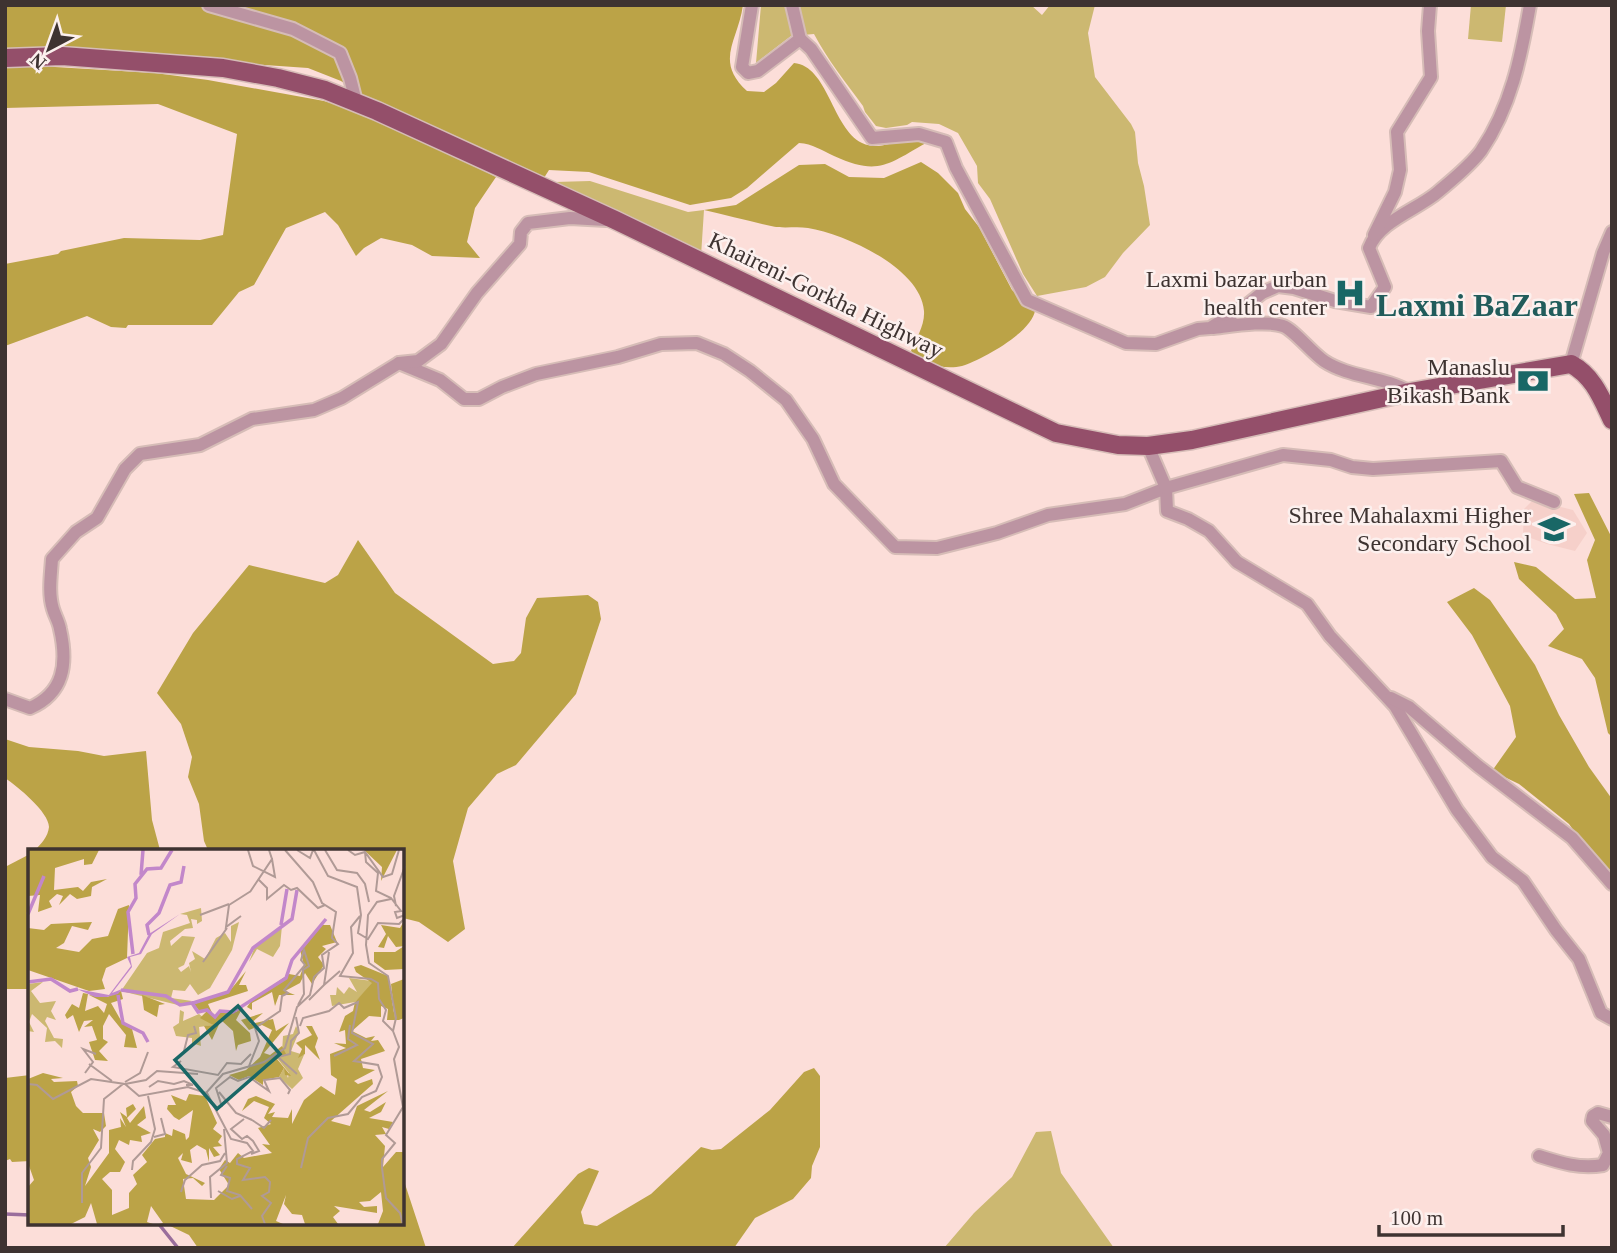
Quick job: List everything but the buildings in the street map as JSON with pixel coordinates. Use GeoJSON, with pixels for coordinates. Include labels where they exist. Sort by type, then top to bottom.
{"type":"FeatureCollection","features":[{"type":"Feature","properties":{"kind":"main road","name":"Khaireni-Gorkha Highway"},"geometry":{"type":"LineString","coordinates":[[5,58],[97,58],[223,68],[325,90],[615,220],[1056,433],[1118,445],[1147,446],[1192,440],[1410,392],[1571,363]]}},
{"type":"Feature","properties":{"kind":"main road"},"geometry":{"type":"LineString","coordinates":[[1571,363],[1584,371],[1592,381],[1612,420]]}},
{"type":"Feature","properties":{"kind":"street"},"geometry":{"type":"LineString","coordinates":[[209,5],[292,29],[340,53],[351,78],[356,102]]}},
{"type":"Feature","properties":{"kind":"street"},"geometry":{"type":"LineString","coordinates":[[752,5],[742,66],[748,73],[758,71],[800,39]]}},
{"type":"Feature","properties":{"kind":"street"},"geometry":{"type":"LineString","coordinates":[[792,5],[800,39],[811,49],[872,138],[919,134],[946,142],[956,168],[1027,300],[1126,343],[1156,344],[1198,329],[1266,324],[1284,326],[1312,353],[1327,363],[1349,373],[1391,383],[1410,392]]}},
{"type":"Feature","properties":{"kind":"street"},"geometry":{"type":"LineString","coordinates":[[1210,328],[1262,293],[1278,286],[1371,307],[1385,287],[1369,248],[1398,181],[1400,170],[1397,131],[1431,77],[1428,31],[1430,5]]}},
{"type":"Feature","properties":{"kind":"street"},"geometry":{"type":"LineString","coordinates":[[1374,236],[1436,194],[1479,153],[1503,111],[1515,78],[1530,5]]}},
{"type":"Feature","properties":{"kind":"street"},"geometry":{"type":"LineString","coordinates":[[5,699],[30,708],[44,702],[58,687],[63,660],[60,628],[52,607],[52,559],[76,532],[97,518],[125,469],[140,454],[200,445],[252,419],[314,410],[342,398],[399,363],[418,361],[441,344],[477,293],[520,244],[521,232],[528,223],[570,218],[615,220]]}},
{"type":"Feature","properties":{"kind":"street"},"geometry":{"type":"LineString","coordinates":[[1571,363],[1603,253],[1612,232]]}},
{"type":"Feature","properties":{"kind":"street"},"geometry":{"type":"LineString","coordinates":[[399,363],[440,380],[464,399],[479,399],[536,373],[618,357],[661,344],[697,343],[732,359],[786,400],[813,439],[834,484],[895,547],[937,548],[997,533],[1048,515],[1125,504],[1166,488],[1283,455],[1331,460],[1352,467],[1373,469],[1501,461],[1517,487],[1554,502]]}},
{"type":"Feature","properties":{"kind":"street"},"geometry":{"type":"LineString","coordinates":[[1147,446],[1166,488],[1167,511],[1209,531],[1237,562],[1307,604],[1329,636],[1395,706],[1457,810],[1492,857],[1523,881],[1579,959],[1601,1013],[1612,1019]]}},
{"type":"Feature","properties":{"kind":"street"},"geometry":{"type":"LineString","coordinates":[[1384,694],[1409,707],[1478,766],[1572,838],[1612,884]]}},
{"type":"Feature","properties":{"kind":"street"},"geometry":{"type":"LineString","coordinates":[[1539,1156],[1577,1167],[1603,1165],[1609,1153],[1604,1135],[1592,1121],[1593,1116],[1598,1113],[1612,1116]]}},
{"type":"Feature","properties":{"kind":"shaded area"},"geometry":{"type":"Polygon","coordinates":[[[5,5],[743,5],[730,60],[737,80],[747,91],[764,92],[794,63],[815,75],[844,125],[862,143],[878,146],[907,141],[926,143],[891,162],[861,166],[799,143],[747,188],[731,198],[690,205],[589,172],[549,170],[542,181],[383,110],[341,81],[308,68],[237,63],[196,56],[5,51],[5,5]]]}},
{"type":"Feature","properties":{"kind":"shaded area"},"geometry":{"type":"Polygon","coordinates":[[[761,5],[1031,5],[1042,15],[1050,5],[1095,5],[1088,33],[1095,77],[1135,132],[1150,225],[1105,277],[1086,287],[1037,296],[1023,274],[990,199],[978,183],[977,166],[958,133],[939,124],[912,122],[886,128],[876,126],[814,34],[791,36],[756,63],[761,5]]]}},
{"type":"Feature","properties":{"kind":"shaded area"},"geometry":{"type":"Polygon","coordinates":[[[1471,5],[1506,5],[1502,42],[1468,39],[1471,5]]]}},
{"type":"Feature","properties":{"kind":"shaded area"},"geometry":{"type":"Polygon","coordinates":[[[5,64],[155,73],[324,101],[355,110],[434,144],[496,177],[475,208],[467,242],[480,258],[432,256],[412,245],[381,238],[356,256],[338,225],[325,212],[286,228],[254,285],[239,292],[212,325],[111,327],[87,316],[5,346],[5,264],[124,238],[200,240],[223,235],[237,134],[158,104],[5,108],[5,64]]]}},
{"type":"Feature","properties":{"kind":"shaded area"},"geometry":{"type":"Polygon","coordinates":[[[921,162],[938,173],[958,193],[1012,290],[1035,310],[1032,318],[1016,336],[981,358],[962,366],[934,365],[921,360],[911,351],[924,316],[920,295],[896,267],[879,256],[841,237],[823,232],[803,227],[776,227],[704,210],[736,205],[799,165],[825,164],[849,177],[884,178],[921,162]]]}},
{"type":"Feature","properties":{"kind":"shaded area"},"geometry":{"type":"Polygon","coordinates":[[[590,181],[688,212],[704,210],[701,256],[555,188],[555,182],[590,181]]]}},
{"type":"Feature","properties":{"kind":"shaded area"},"geometry":{"type":"Polygon","coordinates":[[[1589,493],[1612,538],[1612,737],[1608,733],[1595,678],[1582,659],[1548,646],[1564,629],[1556,614],[1519,579],[1514,562],[1536,567],[1575,599],[1596,598],[1587,560],[1595,540],[1574,494],[1589,493]]]}},
{"type":"Feature","properties":{"kind":"shaded area","name":"Shree Mahalaxmi Higher Secondary School"},"geometry":{"type":"Polygon","coordinates":[[[1533,500],[1573,510],[1587,533],[1575,551],[1523,535],[1524,509],[1533,500]]]}},
{"type":"Feature","properties":{"kind":"shaded area"},"geometry":{"type":"Polygon","coordinates":[[[358,540],[395,593],[493,664],[514,661],[521,653],[526,618],[537,598],[588,595],[598,602],[601,619],[576,694],[516,765],[497,774],[468,808],[453,861],[465,929],[448,942],[419,922],[404,918],[404,849],[208,849],[199,804],[188,777],[192,757],[181,724],[157,693],[193,633],[249,565],[325,583],[338,575],[358,540]]]}},
{"type":"Feature","properties":{"kind":"shaded area"},"geometry":{"type":"Polygon","coordinates":[[[1474,588],[1490,600],[1535,665],[1559,715],[1589,767],[1612,799],[1612,872],[1584,845],[1569,824],[1519,784],[1492,771],[1516,737],[1510,706],[1472,635],[1447,602],[1474,588]]]}},
{"type":"Feature","properties":{"kind":"shaded area"},"geometry":{"type":"Polygon","coordinates":[[[5,739],[29,747],[104,756],[146,751],[152,820],[160,849],[36,849],[47,834],[48,821],[32,800],[5,778],[5,739]]]}},
{"type":"Feature","properties":{"kind":"shaded area"},"geometry":{"type":"Polygon","coordinates":[[[28,855],[28,989],[5,989],[5,867],[28,855]]]}},
{"type":"Feature","properties":{"kind":"shaded area"},"geometry":{"type":"Polygon","coordinates":[[[814,1068],[820,1076],[820,1147],[812,1166],[811,1178],[793,1199],[755,1218],[734,1248],[512,1248],[578,1174],[589,1168],[599,1171],[581,1212],[584,1224],[597,1226],[651,1194],[701,1147],[721,1149],[770,1110],[804,1072],[814,1068]]]}},
{"type":"Feature","properties":{"kind":"shaded area"},"geometry":{"type":"Polygon","coordinates":[[[28,1075],[28,1161],[5,1161],[5,1078],[28,1075]]]}},
{"type":"Feature","properties":{"kind":"shaded area"},"geometry":{"type":"Polygon","coordinates":[[[1051,1131],[1061,1173],[1114,1248],[944,1248],[974,1213],[1012,1177],[1036,1132],[1051,1131]]]}},
{"type":"Feature","properties":{"kind":"shaded area"},"geometry":{"type":"Polygon","coordinates":[[[404,1181],[426,1248],[198,1248],[189,1235],[168,1225],[404,1225],[404,1181]]]}},
{"type":"Feature","properties":{"kind":"waterway"},"geometry":{"type":"LineString","coordinates":[[5,1214],[28,1215]]}},
{"type":"Feature","properties":{"kind":"waterway"},"geometry":{"type":"LineString","coordinates":[[160,1225],[178,1248]]}},
{"type":"Feature","properties":{"kind":"place","name":"Laxmi bazar urban health center"},"geometry":{"type":"Point","coordinates":[1350,293]}},
{"type":"Feature","properties":{"kind":"place","name":"Manaslu Bikash Bank"},"geometry":{"type":"Point","coordinates":[1533,381]}},
{"type":"Feature","properties":{"kind":"place","name":"Shree Mahalaxmi Higher Secondary School"},"geometry":{"type":"Point","coordinates":[1554,529]}},
{"type":"Feature","properties":{"kind":"district","name":"Laxmi BaZaar"},"geometry":{"type":"Point","coordinates":[1477,305]}}]}
